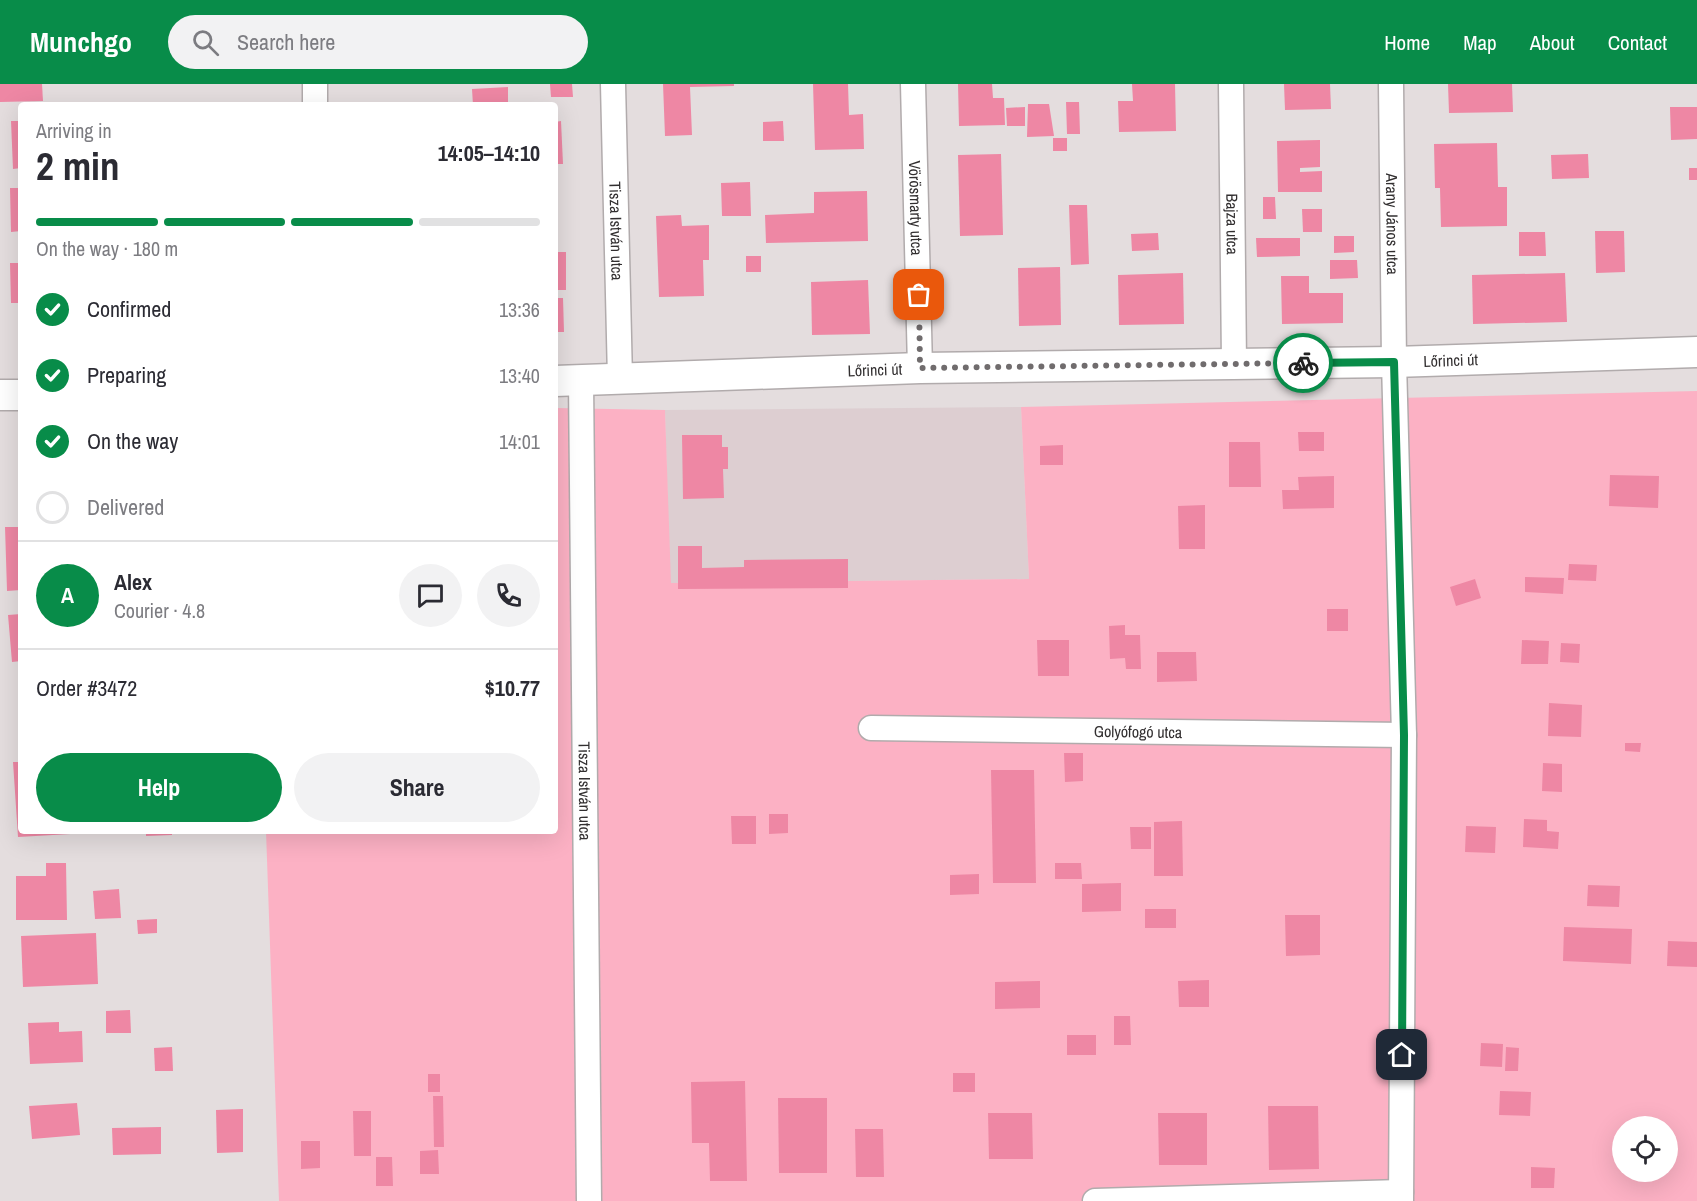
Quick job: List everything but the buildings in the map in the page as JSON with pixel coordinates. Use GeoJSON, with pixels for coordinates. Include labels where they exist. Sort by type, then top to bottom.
{"type":"FeatureCollection","features":[{"type":"Feature","properties":{"kind":"street"},"geometry":{"type":"LineString","coordinates":[[315,84],[315,102]]}},
{"type":"Feature","properties":{"kind":"street","name":"Tisza István utca"},"geometry":{"type":"LineString","coordinates":[[613,84],[620,379]]}},
{"type":"Feature","properties":{"kind":"street","name":"Vörösmarty utca"},"geometry":{"type":"LineString","coordinates":[[913,84],[920,368]]}},
{"type":"Feature","properties":{"kind":"street","name":"Bajza utca"},"geometry":{"type":"LineString","coordinates":[[1231,84],[1234,363]]}},
{"type":"Feature","properties":{"kind":"street","name":"Arany János utca"},"geometry":{"type":"LineString","coordinates":[[1391,84],[1396,338],[1394,362],[1404,735],[1401,1197]]}},
{"type":"Feature","properties":{"kind":"street","name":"Lőrinci út"},"geometry":{"type":"LineString","coordinates":[[568,380],[920,368],[1394,362],[1697,352]]}},
{"type":"Feature","properties":{"kind":"street","name":"Tisza István utca"},"geometry":{"type":"LineString","coordinates":[[568,380],[588,1201]]}},
{"type":"Feature","properties":{"kind":"street"},"geometry":{"type":"LineString","coordinates":[[0,395],[18,395]]}},
{"type":"Feature","properties":{"kind":"street","name":"Golyófogó utca"},"geometry":{"type":"LineString","coordinates":[[871,728],[1404,735]]}},
{"type":"Feature","properties":{"kind":"street"},"geometry":{"type":"LineString","coordinates":[[1095,1201],[1401,1197]]}},
{"type":"Feature","properties":{"kind":"shaded area"},"geometry":{"type":"Polygon","coordinates":[[[1697,391],[1697,1201],[279,1201],[266,834],[558,834],[558,408],[665,410],[671,583],[1029,579],[1021,407],[1697,391]]]}},
{"type":"Feature","properties":{"kind":"shaded area"},"geometry":{"type":"Polygon","coordinates":[[[1021,407],[1029,579],[670,583],[665,410],[1021,407]]]}},
{"type":"Feature","properties":{"kind":"way so far"},"geometry":{"type":"LineString","coordinates":[[919,295],[920,368],[1303,363]]}},
{"type":"Feature","properties":{"kind":"route"},"geometry":{"type":"LineString","coordinates":[[1303,363],[1394,362],[1404,735],[1402,1055]]}}]}
